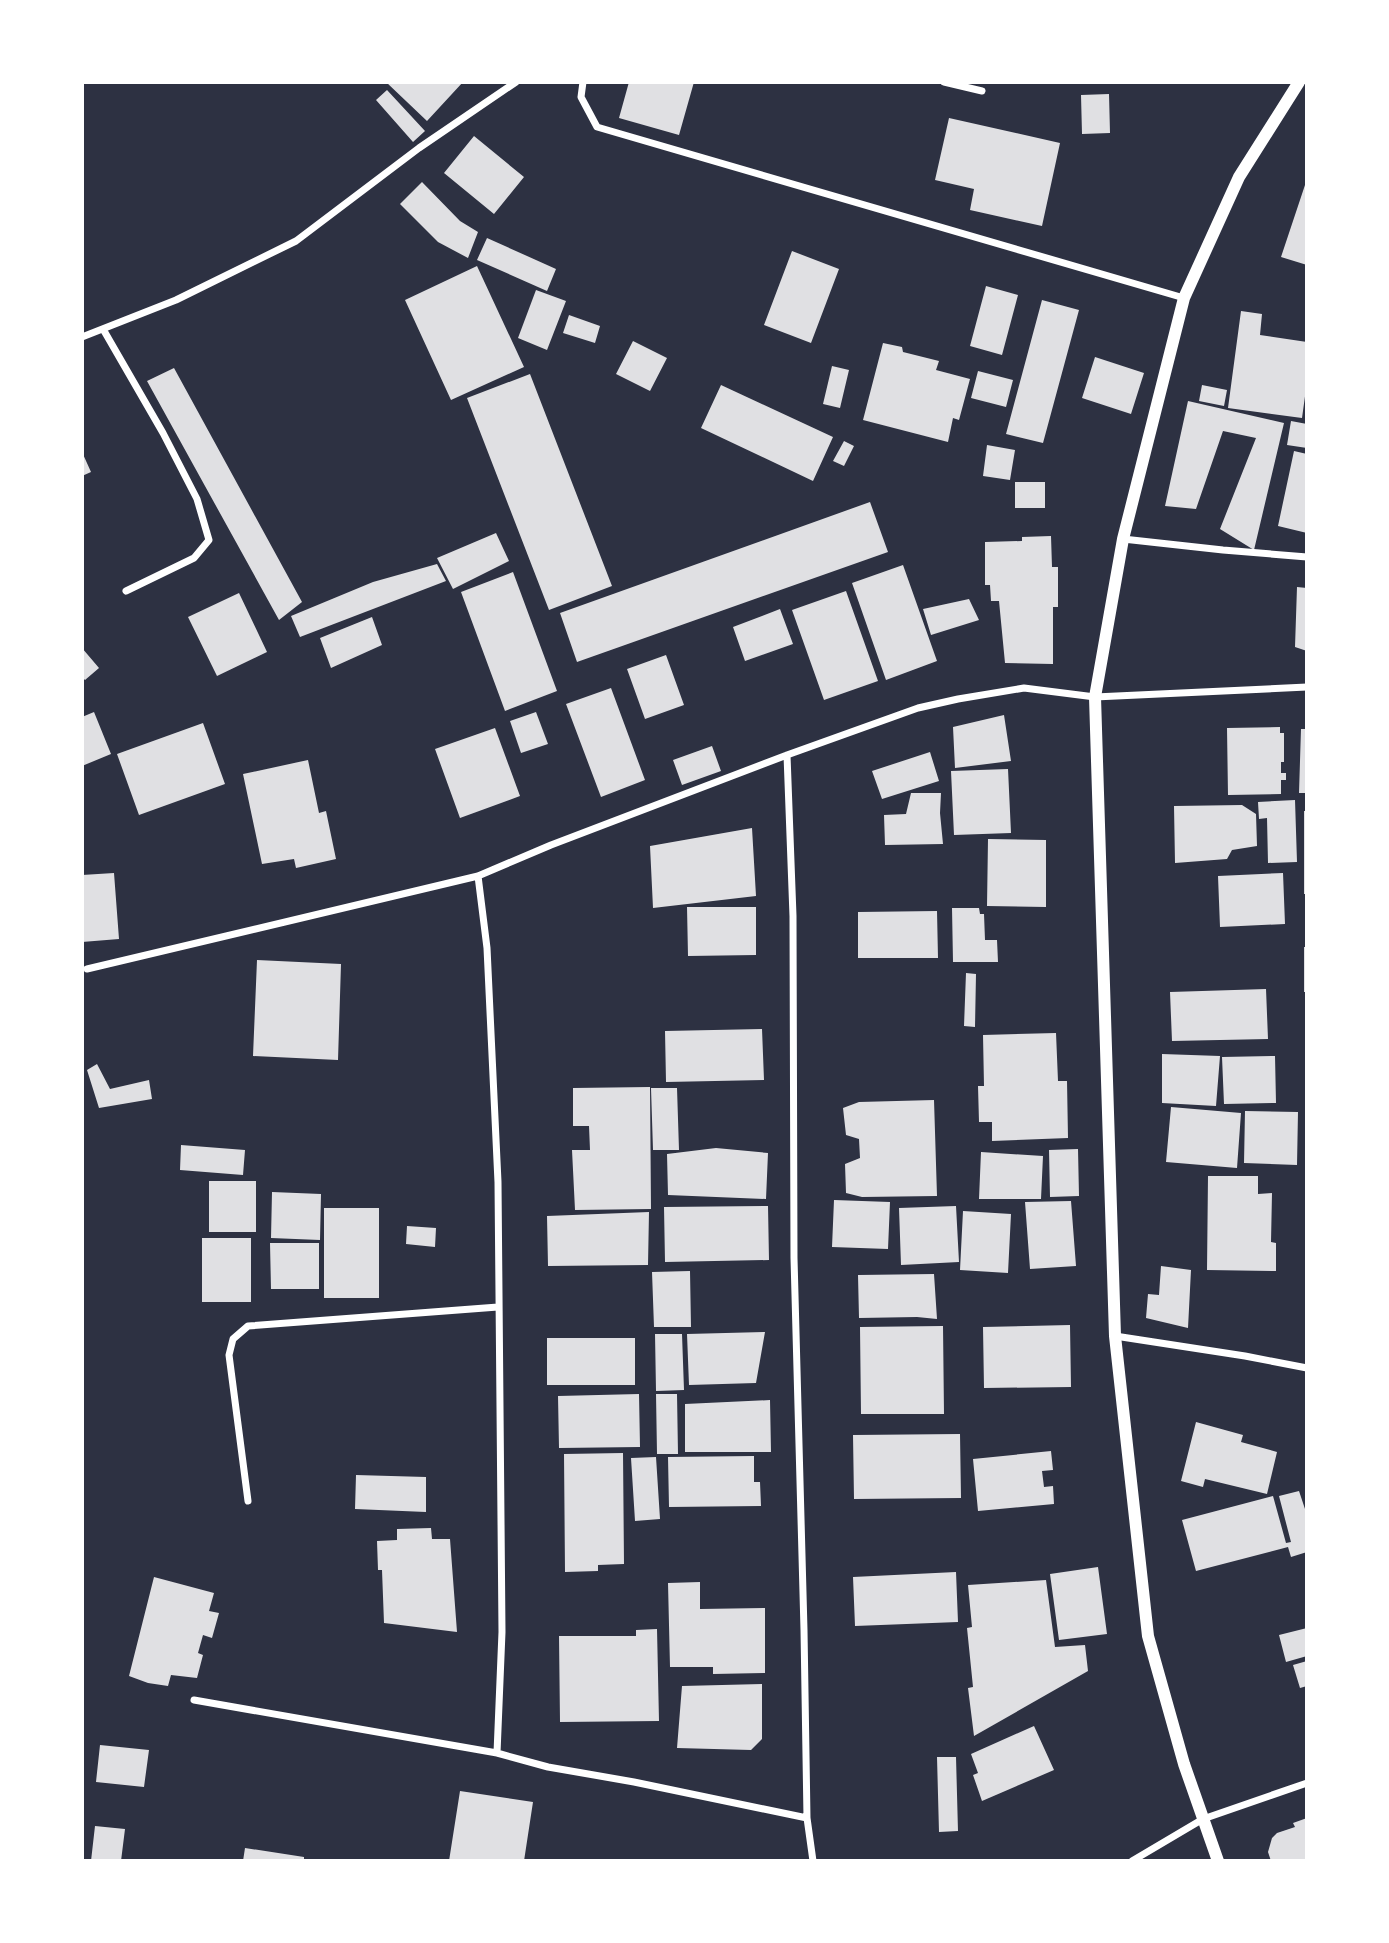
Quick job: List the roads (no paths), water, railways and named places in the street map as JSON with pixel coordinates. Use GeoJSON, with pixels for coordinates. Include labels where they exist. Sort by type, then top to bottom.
{"type":"FeatureCollection","features":[{"type":"Feature","properties":{"kind":"street"},"geometry":{"type":"LineString","coordinates":[[82,337],[176,300],[296,242],[419,148],[516,82]]}},
{"type":"Feature","properties":{"kind":"street"},"geometry":{"type":"LineString","coordinates":[[583,82],[581,97],[597,127],[1184,298]]}},
{"type":"Feature","properties":{"kind":"street"},"geometry":{"type":"LineString","coordinates":[[944,82],[982,91]]}},
{"type":"Feature","properties":{"kind":"street"},"geometry":{"type":"LineString","coordinates":[[1218,1861],[1184,1764],[1148,1636],[1115,1336],[1095,697],[1123,539],[1184,298],[1239,177],[1298,82]]}},
{"type":"Feature","properties":{"kind":"street"},"geometry":{"type":"LineString","coordinates":[[103,329],[163,433],[197,499],[209,540],[194,558],[126,591]]}},
{"type":"Feature","properties":{"kind":"street"},"geometry":{"type":"LineString","coordinates":[[1123,539],[1307,557]]}},
{"type":"Feature","properties":{"kind":"street"},"geometry":{"type":"LineString","coordinates":[[87,969],[478,876],[551,845],[918,708],[1024,688],[1095,697],[1307,687]]}},
{"type":"Feature","properties":{"kind":"street"},"geometry":{"type":"LineString","coordinates":[[787,755],[793,916],[793,1258],[807,1818],[813,1861]]}},
{"type":"Feature","properties":{"kind":"street"},"geometry":{"type":"LineString","coordinates":[[478,876],[487,948],[498,1182],[502,1632],[497,1753]]}},
{"type":"Feature","properties":{"kind":"street"},"geometry":{"type":"LineString","coordinates":[[248,1501],[229,1355],[233,1339],[248,1326],[498,1307]]}},
{"type":"Feature","properties":{"kind":"street"},"geometry":{"type":"LineString","coordinates":[[1115,1336],[1307,1368]]}},
{"type":"Feature","properties":{"kind":"street"},"geometry":{"type":"LineString","coordinates":[[194,1700],[497,1753],[548,1767],[807,1818]]}},
{"type":"Feature","properties":{"kind":"street"},"geometry":{"type":"LineString","coordinates":[[1132,1861],[1203,1819],[1307,1783]]}}]}
